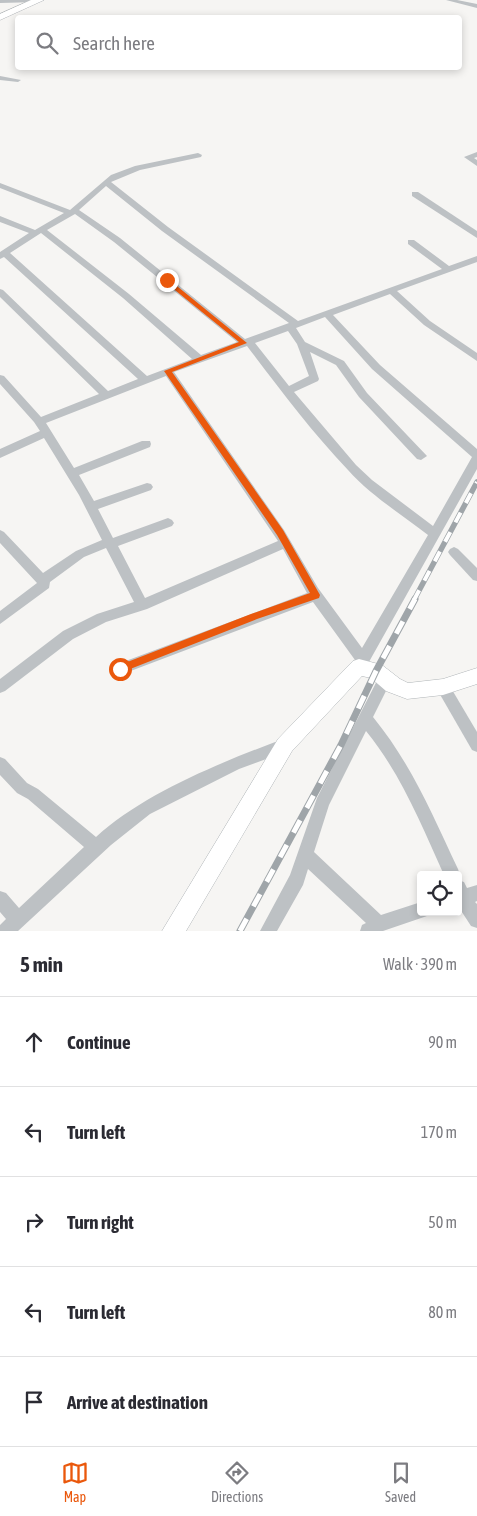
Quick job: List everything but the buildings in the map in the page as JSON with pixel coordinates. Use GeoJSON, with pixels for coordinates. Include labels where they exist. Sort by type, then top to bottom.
{"type":"FeatureCollection","features":[{"type":"Feature","properties":{"kind":"main road"},"geometry":{"type":"LineString","coordinates":[[1,16],[39,0]]}},
{"type":"Feature","properties":{"kind":"street"},"geometry":{"type":"LineString","coordinates":[[0,0],[39,0]]}},
{"type":"Feature","properties":{"kind":"street"},"geometry":{"type":"LineString","coordinates":[[449,0],[477,6]]}},
{"type":"Feature","properties":{"kind":"street"},"geometry":{"type":"LineString","coordinates":[[0,78],[18,80]]}},
{"type":"Feature","properties":{"kind":"street"},"geometry":{"type":"LineString","coordinates":[[477,154],[468,157],[477,164]]}},
{"type":"Feature","properties":{"kind":"street"},"geometry":{"type":"LineString","coordinates":[[145,380],[72,312],[2,254],[73,212],[106,182],[138,168],[198,155]]}},
{"type":"Feature","properties":{"kind":"street"},"geometry":{"type":"LineString","coordinates":[[106,182],[292,325],[302,344],[314,379],[287,391]]}},
{"type":"Feature","properties":{"kind":"street"},"geometry":{"type":"LineString","coordinates":[[0,185],[73,212],[124,246],[246,342],[352,468],[368,483],[434,534]]}},
{"type":"Feature","properties":{"kind":"street"},"geometry":{"type":"LineString","coordinates":[[415,194],[477,235]]}},
{"type":"Feature","properties":{"kind":"street"},"geometry":{"type":"LineString","coordinates":[[0,219],[39,231],[126,296],[199,359]]}},
{"type":"Feature","properties":{"kind":"street"},"geometry":{"type":"LineString","coordinates":[[469,229],[477,224]]}},
{"type":"Feature","properties":{"kind":"street"},"geometry":{"type":"LineString","coordinates":[[411,242],[449,270]]}},
{"type":"Feature","properties":{"kind":"street"},"geometry":{"type":"LineString","coordinates":[[39,422],[199,359],[477,259]]}},
{"type":"Feature","properties":{"kind":"street"},"geometry":{"type":"LineString","coordinates":[[391,290],[428,322],[477,358]]}},
{"type":"Feature","properties":{"kind":"street"},"geometry":{"type":"LineString","coordinates":[[0,292],[106,395]]}},
{"type":"Feature","properties":{"kind":"street"},"geometry":{"type":"LineString","coordinates":[[173,931],[285,745],[361,663],[477,457],[376,367],[326,313]]}},
{"type":"Feature","properties":{"kind":"street"},"geometry":{"type":"LineString","coordinates":[[302,344],[340,363],[363,395],[421,456]]}},
{"type":"Feature","properties":{"kind":"street"},"geometry":{"type":"LineString","coordinates":[[168,371],[285,543],[316,595],[361,663],[376,671],[393,685],[407,692],[442,687],[477,676]]}},
{"type":"Feature","properties":{"kind":"street"},"geometry":{"type":"LineString","coordinates":[[0,378],[39,422],[72,473],[142,605]]}},
{"type":"Feature","properties":{"kind":"street"},"geometry":{"type":"LineString","coordinates":[[0,454],[46,433]]}},
{"type":"Feature","properties":{"kind":"street"},"geometry":{"type":"LineString","coordinates":[[72,473],[146,444]]}},
{"type":"Feature","properties":{"kind":"street"},"geometry":{"type":"LineString","coordinates":[[91,507],[147,487]]}},
{"type":"Feature","properties":{"kind":"street"},"geometry":{"type":"LineString","coordinates":[[42,582],[80,554],[168,523]]}},
{"type":"Feature","properties":{"kind":"street"},"geometry":{"type":"LineString","coordinates":[[0,535],[45,584],[0,618]]}},
{"type":"Feature","properties":{"kind":"street"},"geometry":{"type":"LineString","coordinates":[[0,686],[68,635],[102,618],[142,605],[285,543]]}},
{"type":"Feature","properties":{"kind":"street"},"geometry":{"type":"LineString","coordinates":[[454,552],[477,576]]}},
{"type":"Feature","properties":{"kind":"street"},"geometry":{"type":"LineString","coordinates":[[120,669],[316,595]]}},
{"type":"Feature","properties":{"kind":"street"},"geometry":{"type":"LineString","coordinates":[[268,931],[297,879],[322,803],[386,678]]}},
{"type":"Feature","properties":{"kind":"street"},"geometry":{"type":"LineString","coordinates":[[442,687],[477,745]]}},
{"type":"Feature","properties":{"kind":"street"},"geometry":{"type":"LineString","coordinates":[[365,718],[389,748],[414,792],[450,871]]}},
{"type":"Feature","properties":{"kind":"street"},"geometry":{"type":"LineString","coordinates":[[6,931],[96,847],[144,809],[235,764],[285,745]]}},
{"type":"Feature","properties":{"kind":"street"},"geometry":{"type":"LineString","coordinates":[[0,764],[22,788],[33,794],[96,847]]}},
{"type":"Feature","properties":{"kind":"street"},"geometry":{"type":"LineString","coordinates":[[305,856],[374,928],[417,912]]}},
{"type":"Feature","properties":{"kind":"street"},"geometry":{"type":"LineString","coordinates":[[464,894],[477,920]]}},
{"type":"Feature","properties":{"kind":"street"},"geometry":{"type":"LineString","coordinates":[[0,899],[18,920]]}},
{"type":"Feature","properties":{"kind":"railway"},"geometry":{"type":"LineString","coordinates":[[414,600],[477,482]]}},
{"type":"Feature","properties":{"kind":"railway"},"geometry":{"type":"LineString","coordinates":[[240,931],[341,745],[376,671],[415,599]]}},
{"type":"Feature","properties":{"kind":"route"},"geometry":{"type":"LineString","coordinates":[[120,669],[316,595],[280,533],[168,371],[244,343],[167,280]]}}]}
